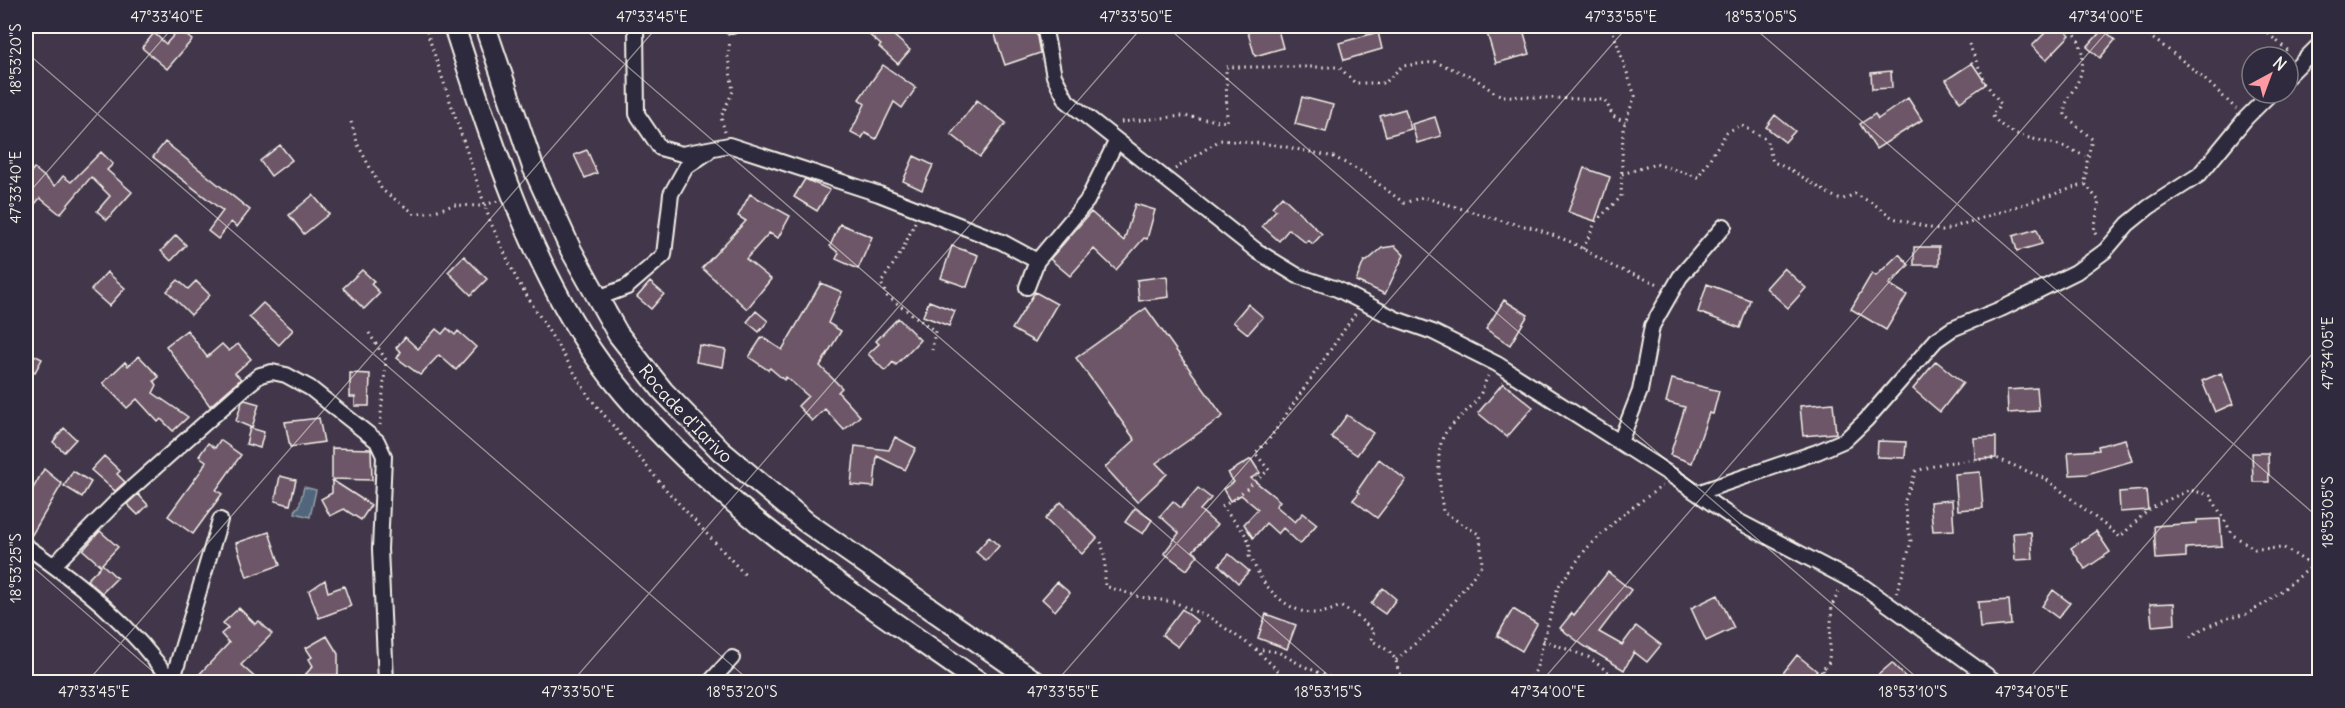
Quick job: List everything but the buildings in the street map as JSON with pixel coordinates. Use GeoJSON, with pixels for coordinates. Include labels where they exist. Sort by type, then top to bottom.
{"type":"FeatureCollection","features":[{"type":"Feature","properties":{"kind":"main road","name":"Rocade d'Iarivo"},"geometry":{"type":"LineString","coordinates":[[454,26],[520,216],[577,326],[610,375],[683,457],[764,528],[979,682]]}},
{"type":"Feature","properties":{"kind":"main road","name":"Rocade d'Iarivo"},"geometry":{"type":"LineString","coordinates":[[485,26],[533,166],[571,250],[618,334],[663,391],[721,451],[806,522],[1036,682]]}},
{"type":"Feature","properties":{"kind":"street"},"geometry":{"type":"LineString","coordinates":[[636,26],[637,114],[660,148],[682,154],[729,145],[879,194],[1002,242],[1037,261]]}},
{"type":"Feature","properties":{"kind":"street"},"geometry":{"type":"LineString","coordinates":[[1044,26],[1054,76],[1067,101],[1116,142],[1257,251],[1298,276],[1337,289],[1396,319],[1433,332],[1497,364],[1671,475],[1736,520],[1864,586],[1996,682]]}},
{"type":"Feature","properties":{"kind":"street"},"geometry":{"type":"LineString","coordinates":[[2301,62],[2319,44]]}},
{"type":"Feature","properties":{"kind":"street"},"geometry":{"type":"LineString","coordinates":[[1697,493],[1817,452],[1845,440],[1866,420],[1936,340],[1952,329],[2003,308],[2076,272],[2105,251],[2135,218],[2199,175],[2259,105]]}},
{"type":"Feature","properties":{"kind":"street"},"geometry":{"type":"LineString","coordinates":[[1027,287],[1037,261],[1087,201],[1116,142]]}},
{"type":"Feature","properties":{"kind":"street"},"geometry":{"type":"LineString","coordinates":[[598,298],[627,287],[664,255],[671,194],[686,167],[714,148]]}},
{"type":"Feature","properties":{"kind":"street"},"geometry":{"type":"LineString","coordinates":[[1620,442],[1640,391],[1652,326],[1680,277],[1724,226]]}},
{"type":"Feature","properties":{"kind":"street"},"geometry":{"type":"LineString","coordinates":[[54,566],[116,502],[260,375],[272,372],[286,375],[310,388],[377,441],[384,456],[380,549],[386,682]]}},
{"type":"Feature","properties":{"kind":"street"},"geometry":{"type":"LineString","coordinates":[[171,682],[220,520]]}},
{"type":"Feature","properties":{"kind":"street"},"geometry":{"type":"LineString","coordinates":[[26,546],[75,580],[120,621],[151,652],[171,682]]}},
{"type":"Feature","properties":{"kind":"street"},"geometry":{"type":"LineString","coordinates":[[710,682],[732,658]]}},
{"type":"Feature","properties":{"kind":"path"},"geometry":{"type":"LineString","coordinates":[[729,145],[721,117],[733,91],[728,57],[731,26]]}},
{"type":"Feature","properties":{"kind":"path"},"geometry":{"type":"LineString","coordinates":[[1583,249],[1596,220],[1621,197],[1625,123],[1635,96],[1611,26]]}},
{"type":"Feature","properties":{"kind":"path"},"geometry":{"type":"LineString","coordinates":[[2067,26],[2082,48],[2083,67],[2064,110],[2065,115],[2092,139],[2085,184],[2099,201],[2094,231],[2105,251]]}},
{"type":"Feature","properties":{"kind":"path"},"geometry":{"type":"LineString","coordinates":[[2133,26],[2151,36],[2218,91],[2246,118]]}},
{"type":"Feature","properties":{"kind":"path"},"geometry":{"type":"LineString","coordinates":[[2259,26],[2301,62]]}},
{"type":"Feature","properties":{"kind":"path"},"geometry":{"type":"LineString","coordinates":[[1969,44],[1986,84],[2001,104],[1992,115],[2000,126],[2022,137],[2062,146],[2085,156]]}},
{"type":"Feature","properties":{"kind":"path"},"geometry":{"type":"LineString","coordinates":[[1121,122],[1183,116],[1227,122],[1226,67],[1339,67],[1355,84],[1385,83],[1402,66],[1435,62],[1473,77],[1503,96],[1605,100],[1613,116],[1625,123]]}},
{"type":"Feature","properties":{"kind":"path"},"geometry":{"type":"LineString","coordinates":[[351,122],[358,145],[382,190],[414,213],[428,213],[454,205],[486,205],[502,199]]}},
{"type":"Feature","properties":{"kind":"path"},"geometry":{"type":"LineString","coordinates":[[1622,174],[1656,164],[1698,177],[1727,132],[1741,126],[1766,139],[1773,162],[1789,168],[1827,194],[1841,200],[1856,194],[1893,218],[1942,231],[2085,184]]}},
{"type":"Feature","properties":{"kind":"path"},"geometry":{"type":"LineString","coordinates":[[1171,172],[1220,140],[1277,145],[1334,157],[1364,173],[1404,203],[1423,197],[1533,228],[1571,242],[1614,267],[1672,290]]}},
{"type":"Feature","properties":{"kind":"path"},"geometry":{"type":"LineString","coordinates":[[923,211],[913,224],[902,251],[881,283],[887,296],[935,331],[932,350]]}},
{"type":"Feature","properties":{"kind":"path"},"geometry":{"type":"LineString","coordinates":[[1362,302],[1268,441],[1255,453],[1269,471],[1245,487],[1242,494],[1222,507],[1246,535],[1251,548],[1249,556],[1264,584],[1284,603],[1299,612],[1329,612],[1340,606],[1374,631],[1371,640],[1389,651],[1396,660],[1398,671],[1408,682]]}},
{"type":"Feature","properties":{"kind":"path"},"geometry":{"type":"LineString","coordinates":[[369,333],[386,360],[377,441]]}},
{"type":"Feature","properties":{"kind":"path"},"geometry":{"type":"LineString","coordinates":[[1396,660],[1432,629],[1482,565],[1480,535],[1443,512],[1439,472],[1440,447],[1445,433],[1463,417],[1480,396],[1486,380],[1497,364]]}},
{"type":"Feature","properties":{"kind":"path"},"geometry":{"type":"LineString","coordinates":[[1891,606],[1911,542],[1904,503],[1916,471],[1944,463],[1996,458],[2046,479],[2120,537],[2148,510],[2165,501],[2190,490],[2210,495],[2233,535],[2255,549],[2284,548],[2319,570]]}},
{"type":"Feature","properties":{"kind":"path"},"geometry":{"type":"LineString","coordinates":[[1528,682],[1536,670],[1558,587],[1586,549],[1622,515],[1661,487],[1671,475]]}},
{"type":"Feature","properties":{"kind":"path"},"geometry":{"type":"LineString","coordinates":[[1101,542],[1105,556],[1105,586],[1140,597],[1174,602],[1212,619],[1254,648],[1290,682]]}},
{"type":"Feature","properties":{"kind":"path"},"geometry":{"type":"LineString","coordinates":[[2190,637],[2225,619],[2247,614],[2267,602],[2314,565]]}},
{"type":"Feature","properties":{"kind":"path"},"geometry":{"type":"LineString","coordinates":[[1813,682],[1829,662],[1832,605],[1843,586],[1851,580]]}},
{"type":"Feature","properties":{"kind":"path"},"geometry":{"type":"LineString","coordinates":[[1543,640],[1588,657],[1611,674],[1637,682]]}},
{"type":"Feature","properties":{"kind":"path"},"geometry":{"type":"LineString","coordinates":[[1254,648],[1278,652],[1303,666],[1342,682]]}},
{"type":"Feature","properties":{"kind":"path"},"geometry":{"type":"LineString","coordinates":[[1823,670],[1826,682]]}},
{"type":"Feature","properties":{"kind":"water"},"geometry":{"type":"Polygon","coordinates":[[[304,487],[316,490],[310,517],[295,513],[296,508],[299,507],[304,487]]]}}]}
